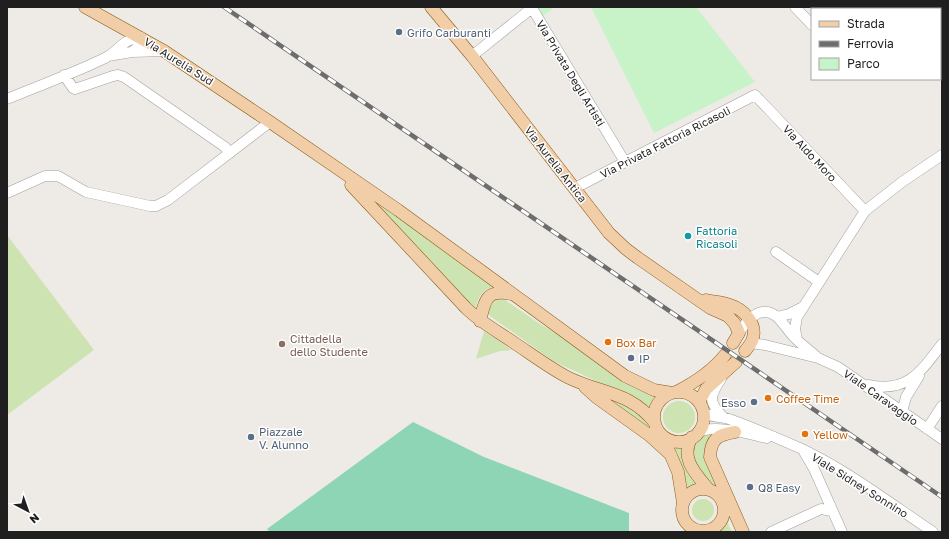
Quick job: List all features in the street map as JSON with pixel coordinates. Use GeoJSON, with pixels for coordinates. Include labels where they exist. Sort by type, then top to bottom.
{"type":"FeatureCollection","features":[{"type":"Feature","properties":{"kind":"main road","name":"Via Aurelia Sud"},"geometry":{"type":"LineString","coordinates":[[85,7],[164,51],[326,161]]}},
{"type":"Feature","properties":{"kind":"main road","name":"Via Aurelia Antica"},"geometry":{"type":"LineString","coordinates":[[432,8],[472,56],[616,241],[710,308],[728,316],[735,324],[736,338]]}},
{"type":"Feature","properties":{"kind":"main road"},"geometry":{"type":"LineString","coordinates":[[326,161],[398,210],[625,376],[654,390],[674,393],[681,392],[691,395],[701,407]]}},
{"type":"Feature","properties":{"kind":"main road"},"geometry":{"type":"LineString","coordinates":[[326,161],[360,194],[466,308],[480,321],[536,358],[567,376],[625,398],[643,409],[655,423],[662,435],[678,472],[683,503],[682,515],[685,526],[701,531],[708,531],[720,521],[724,511]]}},
{"type":"Feature","properties":{"kind":"main road"},"geometry":{"type":"LineString","coordinates":[[480,321],[483,306],[488,297],[494,293],[500,292],[511,294]]}},
{"type":"Feature","properties":{"kind":"main road","name":"Via Aurelia Antica"},"geometry":{"type":"LineString","coordinates":[[697,298],[735,307],[746,314],[750,319]]}},
{"type":"Feature","properties":{"kind":"main road"},"geometry":{"type":"LineString","coordinates":[[748,347],[753,338],[754,328],[750,319]]}},
{"type":"Feature","properties":{"kind":"main road"},"geometry":{"type":"LineString","coordinates":[[655,423],[654,418],[656,407],[663,398],[694,382],[709,371],[725,355]]}},
{"type":"Feature","properties":{"kind":"main road"},"geometry":{"type":"LineString","coordinates":[[709,490],[695,472],[688,457],[688,444],[703,420],[701,407],[706,390],[724,375],[736,362]]}},
{"type":"Feature","properties":{"kind":"main road"},"geometry":{"type":"LineString","coordinates":[[580,382],[596,397],[649,435],[671,455]]}},
{"type":"Feature","properties":{"kind":"main road"},"geometry":{"type":"LineString","coordinates":[[735,432],[722,434],[717,438],[712,444],[710,456],[741,532]]}},
{"type":"Feature","properties":{"kind":"main road"},"geometry":{"type":"LineString","coordinates":[[662,435],[676,441],[687,440],[695,435]]}},
{"type":"Feature","properties":{"kind":"main road"},"geometry":{"type":"LineString","coordinates":[[683,503],[686,497],[696,490],[709,490],[714,492],[722,501],[724,511],[741,532]]}},
{"type":"Feature","properties":{"kind":"street"},"geometry":{"type":"LineString","coordinates":[[795,7],[811,24]]}},
{"type":"Feature","properties":{"kind":"street","name":"Via Privata Degli Artisti"},"geometry":{"type":"LineString","coordinates":[[472,56],[532,8],[625,162]]}},
{"type":"Feature","properties":{"kind":"street"},"geometry":{"type":"LineString","coordinates":[[121,27],[124,34],[123,43]]}},
{"type":"Feature","properties":{"kind":"street"},"geometry":{"type":"LineString","coordinates":[[108,56],[123,43],[134,38],[141,37],[139,46],[132,52]]}},
{"type":"Feature","properties":{"kind":"street"},"geometry":{"type":"LineString","coordinates":[[7,99],[108,56],[132,52],[164,51]]}},
{"type":"Feature","properties":{"kind":"street"},"geometry":{"type":"LineString","coordinates":[[64,75],[73,88],[76,89],[113,76],[118,75],[124,77],[225,147],[230,153]]}},
{"type":"Feature","properties":{"kind":"street","name":"Via Privata Fattoria Ricasoli"},"geometry":{"type":"LineString","coordinates":[[575,188],[755,95]]}},
{"type":"Feature","properties":{"kind":"street","name":"Via Aldo Moro"},"geometry":{"type":"LineString","coordinates":[[755,95],[865,211]]}},
{"type":"Feature","properties":{"kind":"street"},"geometry":{"type":"LineString","coordinates":[[7,193],[45,176],[58,176],[86,192],[156,206],[168,200],[270,122]]}},
{"type":"Feature","properties":{"kind":"street"},"geometry":{"type":"LineString","coordinates":[[796,340],[795,322],[803,307],[865,211],[902,182],[942,155]]}},
{"type":"Feature","properties":{"kind":"street"},"geometry":{"type":"LineString","coordinates":[[776,252],[819,282]]}},
{"type":"Feature","properties":{"kind":"street"},"geometry":{"type":"LineString","coordinates":[[736,338],[744,325],[755,314],[761,312],[772,314],[777,317],[789,314],[803,307]]}},
{"type":"Feature","properties":{"kind":"street","name":"Viale Caravaggio"},"geometry":{"type":"LineString","coordinates":[[777,317],[796,340],[818,358]]}},
{"type":"Feature","properties":{"kind":"street"},"geometry":{"type":"LineString","coordinates":[[902,412],[906,397],[923,368],[942,344]]}},
{"type":"Feature","properties":{"kind":"street","name":"Viale Caravaggio"},"geometry":{"type":"LineString","coordinates":[[748,347],[765,345],[818,358],[838,367],[942,439]]}},
{"type":"Feature","properties":{"kind":"street"},"geometry":{"type":"LineString","coordinates":[[864,384],[881,388],[895,387],[908,381],[923,368]]}},
{"type":"Feature","properties":{"kind":"street"},"geometry":{"type":"LineString","coordinates":[[724,375],[713,391],[711,399],[714,407],[724,418]]}},
{"type":"Feature","properties":{"kind":"street"},"geometry":{"type":"LineString","coordinates":[[927,428],[942,406]]}},
{"type":"Feature","properties":{"kind":"street","name":"Viale Sidney Sonnino"},"geometry":{"type":"LineString","coordinates":[[701,407],[712,417],[724,418],[760,430],[803,450],[871,490],[933,532]]}},
{"type":"Feature","properties":{"kind":"street","name":"Viale Sidney Sonnino"},"geometry":{"type":"LineString","coordinates":[[695,435],[711,429],[785,442]]}},
{"type":"Feature","properties":{"kind":"street"},"geometry":{"type":"LineString","coordinates":[[803,450],[814,469],[842,532]]}},
{"type":"Feature","properties":{"kind":"street"},"geometry":{"type":"LineString","coordinates":[[771,532],[821,510],[832,511]]}},
{"type":"Feature","properties":{"kind":"green space"},"geometry":{"type":"Polygon","coordinates":[[[536,7],[555,7],[543,16],[536,7]]]}},
{"type":"Feature","properties":{"kind":"green space"},"geometry":{"type":"Polygon","coordinates":[[[591,7],[696,7],[755,82],[654,133],[591,7]]]}},
{"type":"Feature","properties":{"kind":"green space"},"geometry":{"type":"Polygon","coordinates":[[[375,200],[495,286],[481,294],[476,309],[376,204],[375,200]]]}},
{"type":"Feature","properties":{"kind":"green space"},"geometry":{"type":"Polygon","coordinates":[[[7,235],[94,350],[7,415],[7,235]]]}},
{"type":"Feature","properties":{"kind":"green space"},"geometry":{"type":"Polygon","coordinates":[[[493,298],[502,298],[559,335],[621,380],[654,396],[648,409],[631,397],[553,361],[490,316],[487,306],[493,298]]]}},
{"type":"Feature","properties":{"kind":"green space"},"geometry":{"type":"Polygon","coordinates":[[[484,331],[512,350],[500,351],[476,359],[484,331]]]}},
{"type":"Feature","properties":{"kind":"green space"},"geometry":{"type":"Polygon","coordinates":[[[600,395],[634,407],[649,425],[647,427],[600,395]]]}},
{"type":"Feature","properties":{"kind":"green space"},"geometry":{"type":"Polygon","coordinates":[[[676,401],[682,401],[691,405],[695,417],[691,429],[682,433],[676,433],[667,429],[663,420],[663,414],[667,405],[676,401]]]}},
{"type":"Feature","properties":{"kind":"green space"},"geometry":{"type":"Polygon","coordinates":[[[413,422],[484,457],[629,513],[629,532],[270,532],[267,529],[413,422]]]}},
{"type":"Feature","properties":{"kind":"green space"},"geometry":{"type":"Polygon","coordinates":[[[715,432],[717,485],[715,486],[703,477],[693,459],[694,442],[699,436],[715,432]]]}},
{"type":"Feature","properties":{"kind":"green space"},"geometry":{"type":"Polygon","coordinates":[[[683,444],[698,483],[688,488],[677,453],[672,445],[683,444]]]}},
{"type":"Feature","properties":{"kind":"green space"},"geometry":{"type":"Polygon","coordinates":[[[703,499],[711,502],[714,510],[711,518],[703,521],[695,518],[692,510],[695,502],[703,499]]]}},
{"type":"Feature","properties":{"kind":"green space"},"geometry":{"type":"Polygon","coordinates":[[[726,520],[732,532],[715,532],[723,525],[726,520]]]}},
{"type":"Feature","properties":{"kind":"railway"},"geometry":{"type":"LineString","coordinates":[[224,7],[942,497]]}},
{"type":"Feature","properties":{"kind":"place","name":"Grifo Carburanti"},"geometry":{"type":"Point","coordinates":[399,32]}},
{"type":"Feature","properties":{"kind":"place","name":"Fattoria Ricasoli"},"geometry":{"type":"Point","coordinates":[688,236]}},
{"type":"Feature","properties":{"kind":"place","name":"Box Bar"},"geometry":{"type":"Point","coordinates":[608,342]}},
{"type":"Feature","properties":{"kind":"place","name":"Cittadella dello Studente"},"geometry":{"type":"Point","coordinates":[282,344]}},
{"type":"Feature","properties":{"kind":"place","name":"IP"},"geometry":{"type":"Point","coordinates":[631,358]}},
{"type":"Feature","properties":{"kind":"place","name":"Coffee Time"},"geometry":{"type":"Point","coordinates":[768,398]}},
{"type":"Feature","properties":{"kind":"place","name":"Esso"},"geometry":{"type":"Point","coordinates":[754,402]}},
{"type":"Feature","properties":{"kind":"place","name":"Yellow"},"geometry":{"type":"Point","coordinates":[805,434]}},
{"type":"Feature","properties":{"kind":"place","name":"Piazzale V. Alunno"},"geometry":{"type":"Point","coordinates":[251,437]}},
{"type":"Feature","properties":{"kind":"place","name":"Q8 Easy"},"geometry":{"type":"Point","coordinates":[750,487]}}]}
